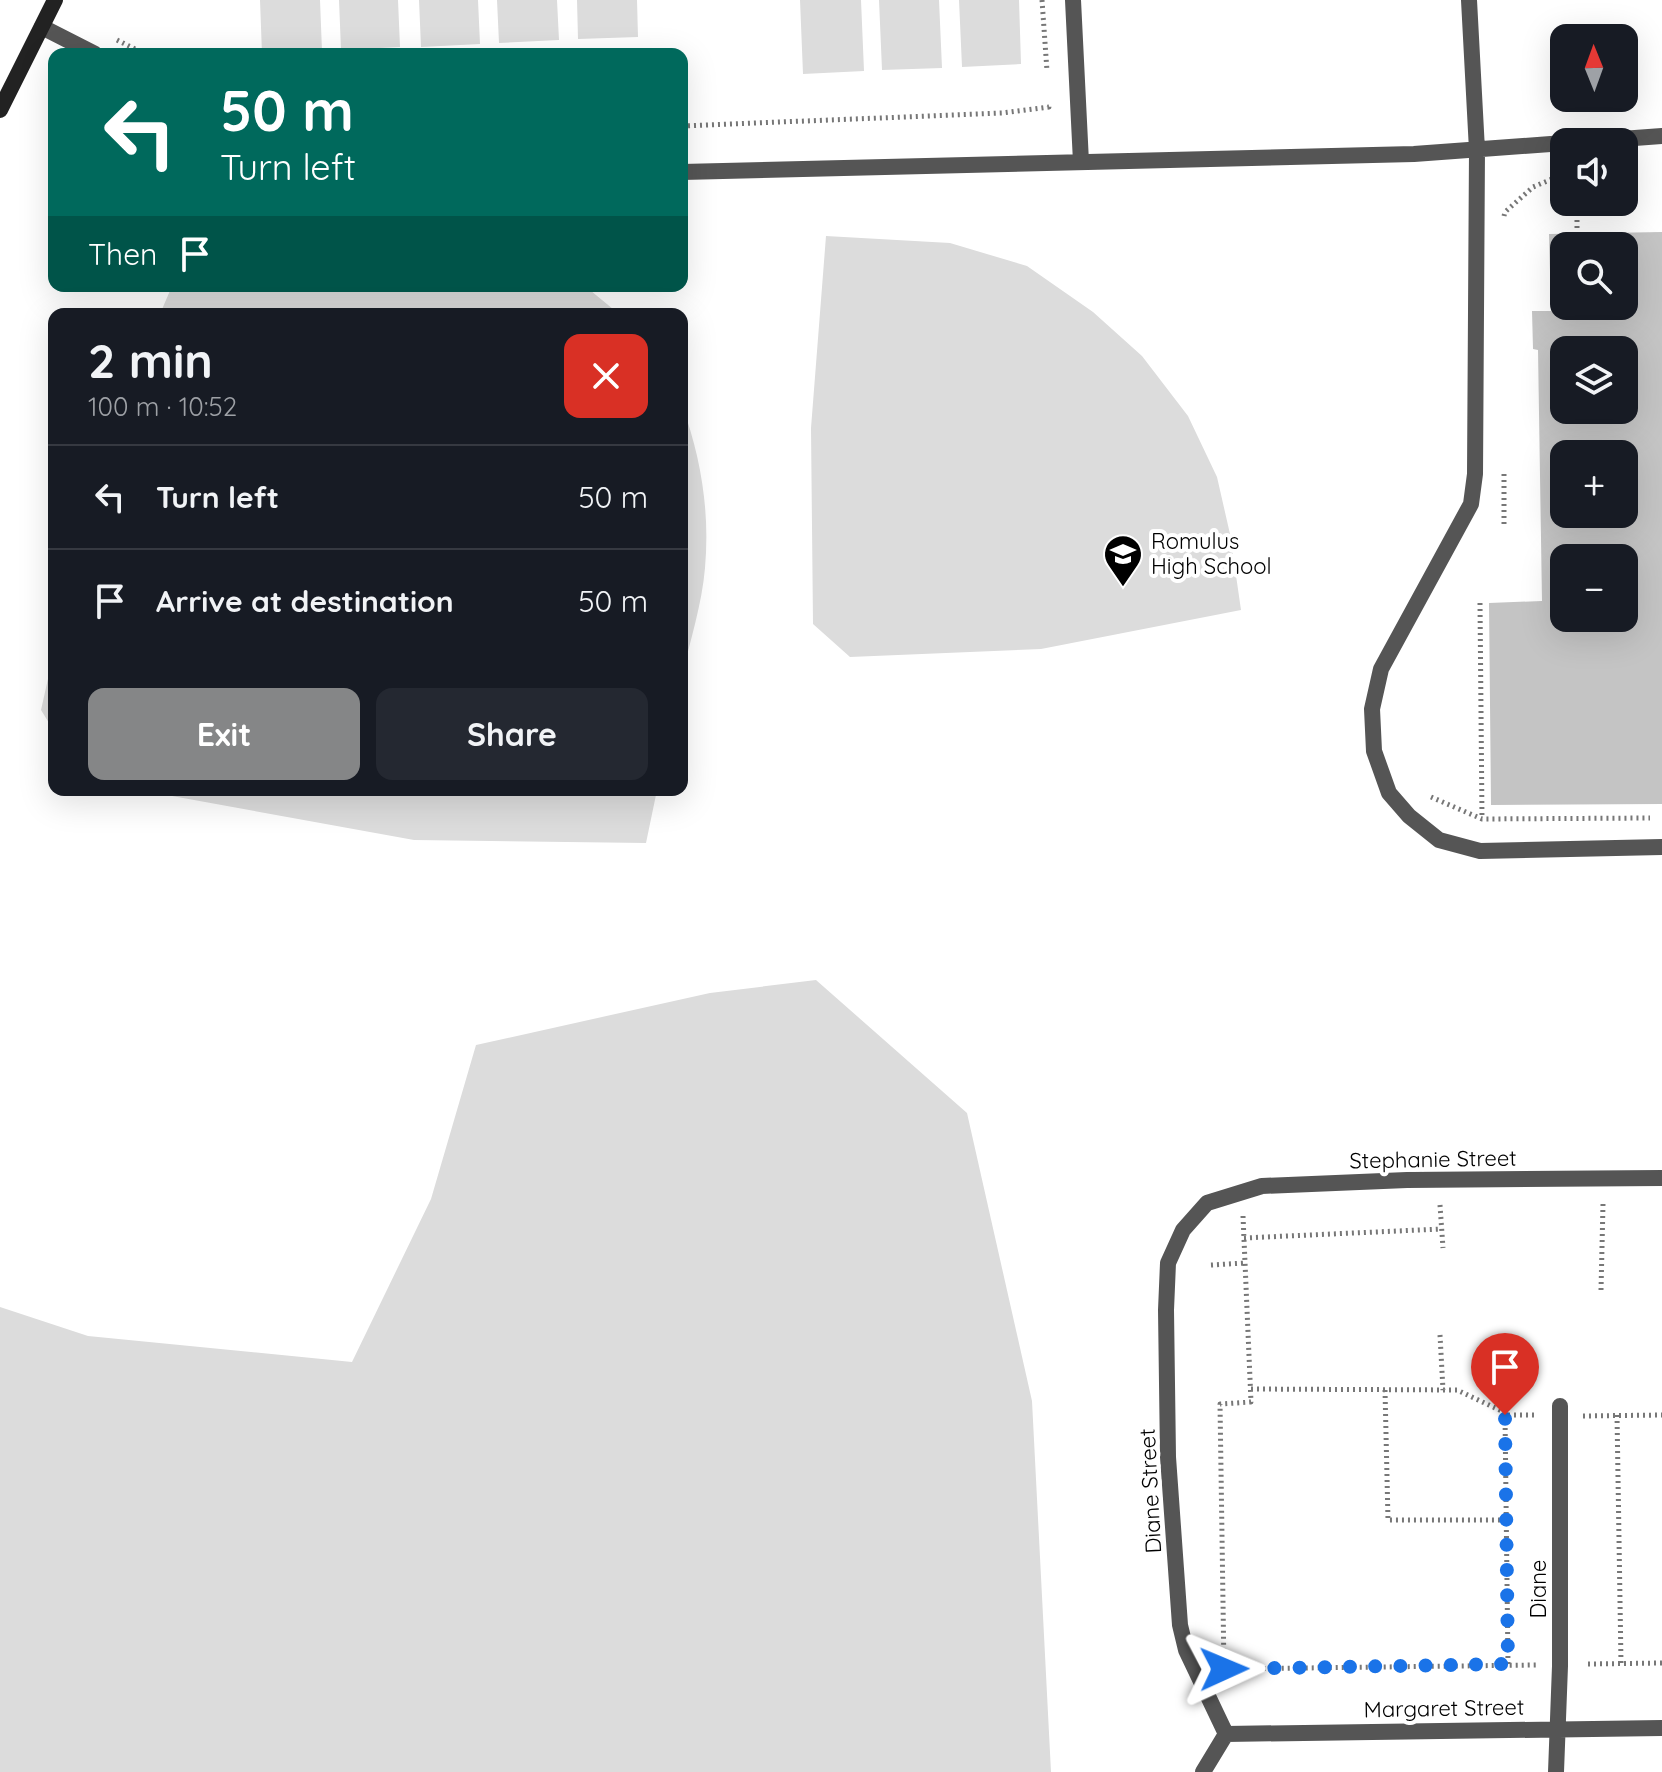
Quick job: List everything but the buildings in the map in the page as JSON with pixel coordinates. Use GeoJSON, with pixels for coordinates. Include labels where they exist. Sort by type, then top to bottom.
{"type":"FeatureCollection","features":[{"type":"Feature","properties":{"kind":"street"},"geometry":{"type":"LineString","coordinates":[[0,110],[55,0]]}},
{"type":"Feature","properties":{"kind":"street"},"geometry":{"type":"LineString","coordinates":[[1073,0],[1081,162]]}},
{"type":"Feature","properties":{"kind":"street"},"geometry":{"type":"LineString","coordinates":[[1469,0],[1477,150],[1475,474],[1471,504],[1381,669],[1372,709],[1374,751],[1389,793],[1409,816],[1439,840],[1480,851],[1662,847]]}},
{"type":"Feature","properties":{"kind":"street"},"geometry":{"type":"LineString","coordinates":[[42,27],[83,48]]}},
{"type":"Feature","properties":{"kind":"street"},"geometry":{"type":"LineString","coordinates":[[1638,138],[1662,136]]}},
{"type":"Feature","properties":{"kind":"street"},"geometry":{"type":"LineString","coordinates":[[688,172],[1414,154],[1550,144]]}},
{"type":"Feature","properties":{"kind":"street","name":"Stephanie Street"},"geometry":{"type":"LineString","coordinates":[[1207,1203],[1262,1186],[1407,1180],[1662,1178]]}},
{"type":"Feature","properties":{"kind":"street","name":"Diane Street"},"geometry":{"type":"LineString","coordinates":[[1207,1203],[1183,1230],[1168,1263],[1168,1457],[1180,1625],[1186,1650],[1226,1734]]}},
{"type":"Feature","properties":{"kind":"street","name":"Diane"},"geometry":{"type":"LineString","coordinates":[[1556,1772],[1560,1666],[1560,1406]]}},
{"type":"Feature","properties":{"kind":"street","name":"Margaret Street"},"geometry":{"type":"LineString","coordinates":[[1226,1734],[1662,1728]]}},
{"type":"Feature","properties":{"kind":"street"},"geometry":{"type":"LineString","coordinates":[[1203,1772],[1226,1734]]}},
{"type":"Feature","properties":{"kind":"path"},"geometry":{"type":"LineString","coordinates":[[1042,0],[1047,75]]}},
{"type":"Feature","properties":{"kind":"path"},"geometry":{"type":"LineString","coordinates":[[688,126],[1002,113],[1049,107],[1049,96]]}},
{"type":"Feature","properties":{"kind":"path"},"geometry":{"type":"LineString","coordinates":[[1503,223],[1505,212],[1533,187],[1550,180]]}},
{"type":"Feature","properties":{"kind":"path"},"geometry":{"type":"LineString","coordinates":[[1504,465],[1504,526]]}},
{"type":"Feature","properties":{"kind":"path"},"geometry":{"type":"LineString","coordinates":[[1480,603],[1482,819]]}},
{"type":"Feature","properties":{"kind":"path"},"geometry":{"type":"LineString","coordinates":[[1431,797],[1482,819],[1662,818]]}},
{"type":"Feature","properties":{"kind":"path"},"geometry":{"type":"LineString","coordinates":[[1601,1290],[1603,1179]]}},
{"type":"Feature","properties":{"kind":"path"},"geometry":{"type":"LineString","coordinates":[[1439,1200],[1443,1248]]}},
{"type":"Feature","properties":{"kind":"path"},"geometry":{"type":"LineString","coordinates":[[1242,1208],[1251,1402],[1220,1404],[1224,1669],[1541,1665]]}},
{"type":"Feature","properties":{"kind":"path"},"geometry":{"type":"LineString","coordinates":[[1244,1238],[1441,1229]]}},
{"type":"Feature","properties":{"kind":"path"},"geometry":{"type":"LineString","coordinates":[[1211,1265],[1245,1263]]}},
{"type":"Feature","properties":{"kind":"path"},"geometry":{"type":"LineString","coordinates":[[1440,1335],[1443,1390]]}},
{"type":"Feature","properties":{"kind":"path"},"geometry":{"type":"LineString","coordinates":[[1251,1389],[1457,1390],[1508,1415],[1508,1664]]}},
{"type":"Feature","properties":{"kind":"path"},"geometry":{"type":"LineString","coordinates":[[1385,1390],[1388,1520],[1507,1520]]}},
{"type":"Feature","properties":{"kind":"path"},"geometry":{"type":"LineString","coordinates":[[1617,1415],[1621,1663]]}},
{"type":"Feature","properties":{"kind":"path"},"geometry":{"type":"LineString","coordinates":[[1588,1664],[1662,1663]]}},
{"type":"Feature","properties":{"kind":"shaded area"},"geometry":{"type":"Polygon","coordinates":[[[260,0],[320,0],[322,48],[262,48],[260,0]]]}},
{"type":"Feature","properties":{"kind":"shaded area"},"geometry":{"type":"Polygon","coordinates":[[[339,0],[398,0],[400,47],[341,48],[339,0]]]}},
{"type":"Feature","properties":{"kind":"shaded area"},"geometry":{"type":"Polygon","coordinates":[[[419,0],[478,0],[480,44],[421,47],[419,0]]]}},
{"type":"Feature","properties":{"kind":"shaded area"},"geometry":{"type":"Polygon","coordinates":[[[497,0],[557,0],[559,40],[499,43],[497,0]]]}},
{"type":"Feature","properties":{"kind":"shaded area"},"geometry":{"type":"Polygon","coordinates":[[[577,0],[637,0],[638,37],[578,39],[577,0]]]}},
{"type":"Feature","properties":{"kind":"shaded area"},"geometry":{"type":"Polygon","coordinates":[[[800,0],[861,0],[864,71],[803,74],[800,0]]]}},
{"type":"Feature","properties":{"kind":"shaded area"},"geometry":{"type":"Polygon","coordinates":[[[879,0],[939,0],[942,68],[882,70],[879,0]]]}},
{"type":"Feature","properties":{"kind":"shaded area"},"geometry":{"type":"Polygon","coordinates":[[[959,0],[1019,0],[1021,64],[962,67],[959,0]]]}},
{"type":"Feature","properties":{"kind":"shaded area"},"geometry":{"type":"Polygon","coordinates":[[[826,236],[950,243],[1027,266],[1093,312],[1142,356],[1188,416],[1217,477],[1230,534],[1241,610],[1041,649],[850,657],[813,624],[811,428],[826,236]]]}},
{"type":"Feature","properties":{"kind":"shaded area"},"geometry":{"type":"Polygon","coordinates":[[[169,292],[592,292],[612,308],[163,308],[169,292]]]}},
{"type":"Feature","properties":{"kind":"shaded area"},"geometry":{"type":"Polygon","coordinates":[[[688,425],[702,485],[706,526],[701,595],[688,650],[688,425]]]}},
{"type":"Feature","properties":{"kind":"shaded area"},"geometry":{"type":"Polygon","coordinates":[[[48,679],[48,721],[41,710],[48,679]]]}},
{"type":"Feature","properties":{"kind":"shaded area"},"geometry":{"type":"Polygon","coordinates":[[[172,796],[656,796],[646,843],[414,840],[172,796]]]}},
{"type":"Feature","properties":{"kind":"shaded area"},"geometry":{"type":"Polygon","coordinates":[[[816,980],[967,1113],[1032,1401],[1051,1772],[0,1772],[0,1307],[88,1336],[352,1362],[431,1199],[476,1045],[710,993],[816,980]]]}},
{"type":"Feature","properties":{"kind":"place","name":"Romulus High School"},"geometry":{"type":"Point","coordinates":[1123,588]}},
{"type":"Feature","properties":{"kind":"route"},"geometry":{"type":"LineString","coordinates":[[1224,1669],[1508,1664],[1505,1415]]}}]}
